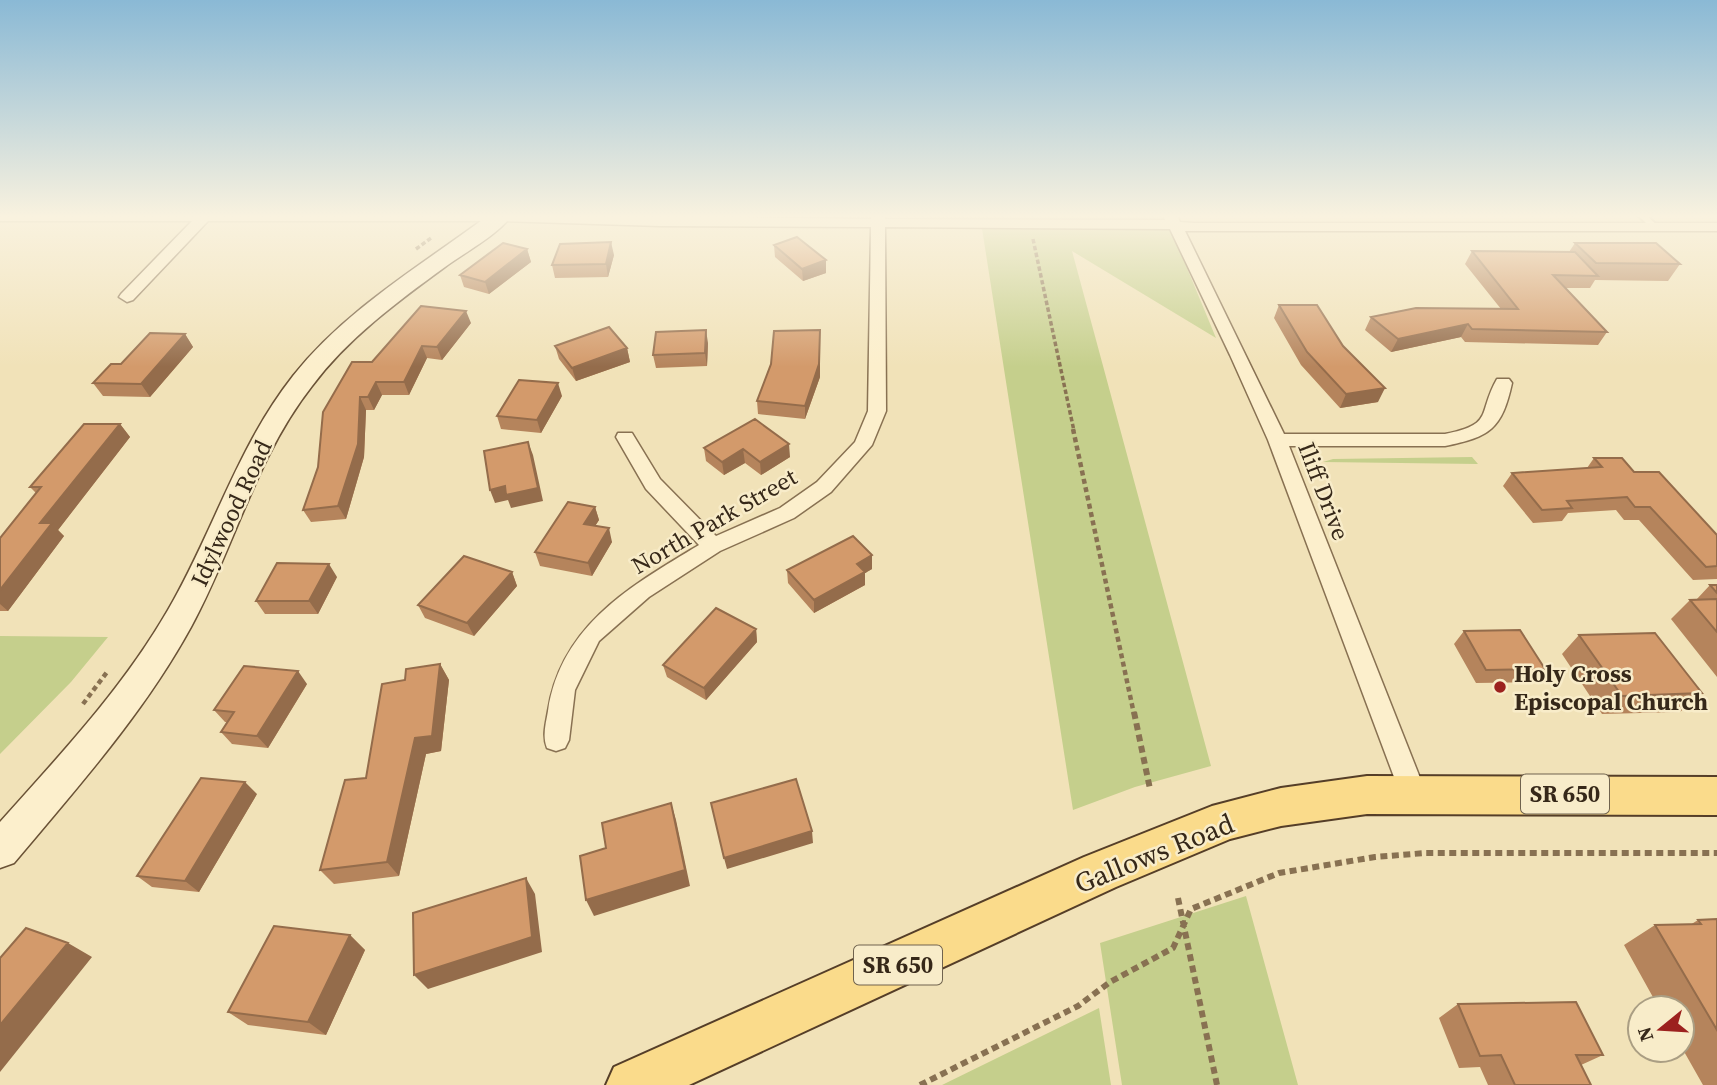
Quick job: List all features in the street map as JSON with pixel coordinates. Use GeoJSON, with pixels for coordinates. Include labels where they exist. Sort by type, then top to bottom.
{"type":"FeatureCollection","features":[{"type":"Feature","properties":{"kind":"main road","name":"Idylwood Road"},"geometry":{"type":"LineString","coordinates":[[0,850],[75,763],[139,679],[178,621],[215,550],[260,450],[302,382],[337,342],[391,295],[432,266]]}},
{"type":"Feature","properties":{"kind":"main road","name":"Gallows Road"},"geometry":{"type":"LineString","coordinates":[[632,1085],[1100,872],[1227,820],[1281,807],[1367,795],[1413,793],[1717,796]]}},
{"type":"Feature","properties":{"kind":"street"},"geometry":{"type":"LineString","coordinates":[[127,297],[157,266]]}},
{"type":"Feature","properties":{"kind":"street","name":"North Park Street"},"geometry":{"type":"LineString","coordinates":[[556,740],[563,690],[591,635],[641,591],[713,546],[787,513],[824,487],[863,445],[877,411],[878,266]]}},
{"type":"Feature","properties":{"kind":"street","name":"Iliff Drive"},"geometry":{"type":"LineString","coordinates":[[1195,266],[1277,440],[1413,793]]}},
{"type":"Feature","properties":{"kind":"street"},"geometry":{"type":"LineString","coordinates":[[1277,440],[1446,440],[1466,436],[1484,428],[1494,417],[1503,383]]}},
{"type":"Feature","properties":{"kind":"street"},"geometry":{"type":"LineString","coordinates":[[625,437],[639,466],[664,501],[713,546]]}},
{"type":"Feature","properties":{"kind":"path"},"geometry":{"type":"LineString","coordinates":[[1039,266],[1150,789]]}},
{"type":"Feature","properties":{"kind":"path"},"geometry":{"type":"LineString","coordinates":[[920,1085],[1078,1006],[1110,982],[1173,948],[1191,909],[1252,882],[1292,870],[1384,855],[1717,853]]}},
{"type":"Feature","properties":{"kind":"path"},"geometry":{"type":"LineString","coordinates":[[1178,898],[1217,1085]]}},
{"type":"Feature","properties":{"kind":"green space"},"geometry":{"type":"Polygon","coordinates":[[[988,266],[1076,266],[1211,766],[1135,787],[1073,810],[988,266]]]}},
{"type":"Feature","properties":{"kind":"green space"},"geometry":{"type":"Polygon","coordinates":[[[1096,266],[1186,266],[1216,338],[1096,266]]]}},
{"type":"Feature","properties":{"kind":"green space"},"geometry":{"type":"Polygon","coordinates":[[[1472,457],[1478,464],[1323,462],[1333,459],[1472,457]]]}},
{"type":"Feature","properties":{"kind":"green space"},"geometry":{"type":"Polygon","coordinates":[[[0,636],[108,637],[71,682],[0,754],[0,636]]]}},
{"type":"Feature","properties":{"kind":"green space"},"geometry":{"type":"Polygon","coordinates":[[[1246,896],[1298,1085],[1122,1085],[1100,943],[1246,896]]]}},
{"type":"Feature","properties":{"kind":"green space"},"geometry":{"type":"Polygon","coordinates":[[[1099,1008],[1111,1085],[942,1085],[1099,1008]]]}},
{"type":"Feature","properties":{"kind":"building"},"geometry":{"type":"Polygon","coordinates":[[[473,266],[506,266],[485,282],[460,275],[473,266]]]}},
{"type":"Feature","properties":{"kind":"building"},"geometry":{"type":"Polygon","coordinates":[[[1484,266],[1588,266],[1598,276],[1553,275],[1607,332],[1472,329],[1468,324],[1398,339],[1371,317],[1416,308],[1518,309],[1484,266]]]}},
{"type":"Feature","properties":{"kind":"building"},"geometry":{"type":"Polygon","coordinates":[[[1279,305],[1317,305],[1343,346],[1385,388],[1346,394],[1307,352],[1279,305]]]}},
{"type":"Feature","properties":{"kind":"building"},"geometry":{"type":"Polygon","coordinates":[[[421,306],[466,311],[437,347],[422,346],[404,382],[376,382],[368,397],[360,397],[358,444],[338,506],[303,510],[318,467],[323,412],[352,362],[372,362],[421,306]]]}},
{"type":"Feature","properties":{"kind":"building"},"geometry":{"type":"Polygon","coordinates":[[[609,327],[627,348],[572,368],[555,346],[609,327]]]}},
{"type":"Feature","properties":{"kind":"building"},"geometry":{"type":"Polygon","coordinates":[[[706,330],[705,353],[653,355],[656,332],[706,330]]]}},
{"type":"Feature","properties":{"kind":"building"},"geometry":{"type":"Polygon","coordinates":[[[820,330],[819,364],[805,406],[757,401],[771,364],[774,331],[820,330]]]}},
{"type":"Feature","properties":{"kind":"building"},"geometry":{"type":"Polygon","coordinates":[[[150,333],[185,334],[141,384],[93,383],[111,364],[121,364],[150,333]]]}},
{"type":"Feature","properties":{"kind":"building"},"geometry":{"type":"Polygon","coordinates":[[[519,380],[558,383],[537,420],[497,416],[519,380]]]}},
{"type":"Feature","properties":{"kind":"building"},"geometry":{"type":"Polygon","coordinates":[[[755,419],[789,444],[760,462],[743,449],[722,462],[704,448],[755,419]]]}},
{"type":"Feature","properties":{"kind":"building"},"geometry":{"type":"Polygon","coordinates":[[[84,424],[120,424],[40,523],[52,523],[0,590],[0,538],[41,487],[30,487],[84,424]]]}},
{"type":"Feature","properties":{"kind":"building"},"geometry":{"type":"Polygon","coordinates":[[[528,442],[538,488],[506,495],[505,486],[490,490],[484,451],[528,442]]]}},
{"type":"Feature","properties":{"kind":"building"},"geometry":{"type":"Polygon","coordinates":[[[1594,458],[1622,458],[1634,472],[1659,472],[1717,535],[1717,566],[1706,567],[1650,507],[1635,507],[1627,497],[1567,501],[1572,508],[1542,510],[1512,473],[1602,467],[1594,458]]]}},
{"type":"Feature","properties":{"kind":"building"},"geometry":{"type":"Polygon","coordinates":[[[568,502],[595,507],[584,524],[609,528],[588,563],[535,552],[568,502]]]}},
{"type":"Feature","properties":{"kind":"building"},"geometry":{"type":"Polygon","coordinates":[[[853,536],[872,555],[857,564],[865,572],[814,600],[787,570],[853,536]]]}},
{"type":"Feature","properties":{"kind":"building"},"geometry":{"type":"Polygon","coordinates":[[[464,556],[512,572],[467,623],[418,605],[464,556]]]}},
{"type":"Feature","properties":{"kind":"building"},"geometry":{"type":"Polygon","coordinates":[[[277,563],[329,564],[309,601],[256,601],[277,563]]]}},
{"type":"Feature","properties":{"kind":"building"},"geometry":{"type":"Polygon","coordinates":[[[1717,599],[1717,632],[1690,600],[1717,599]]]}},
{"type":"Feature","properties":{"kind":"building"},"geometry":{"type":"Polygon","coordinates":[[[716,608],[756,629],[704,688],[663,665],[716,608]]]}},
{"type":"Feature","properties":{"kind":"building"},"geometry":{"type":"Polygon","coordinates":[[[1520,630],[1545,669],[1486,670],[1464,631],[1520,630]]]}},
{"type":"Feature","properties":{"kind":"building"},"geometry":{"type":"Polygon","coordinates":[[[1655,633],[1702,693],[1622,696],[1579,635],[1655,633]]]}},
{"type":"Feature","properties":{"kind":"building"},"geometry":{"type":"Polygon","coordinates":[[[440,664],[432,736],[415,738],[387,862],[320,870],[345,780],[366,778],[382,684],[405,680],[406,669],[440,664]]]}},
{"type":"Feature","properties":{"kind":"building"},"geometry":{"type":"Polygon","coordinates":[[[244,666],[298,671],[257,736],[221,732],[234,712],[214,710],[244,666]]]}},
{"type":"Feature","properties":{"kind":"building"},"geometry":{"type":"Polygon","coordinates":[[[201,778],[245,782],[185,881],[137,876],[201,778]]]}},
{"type":"Feature","properties":{"kind":"building"},"geometry":{"type":"Polygon","coordinates":[[[796,779],[812,831],[724,858],[711,803],[796,779]]]}},
{"type":"Feature","properties":{"kind":"building"},"geometry":{"type":"Polygon","coordinates":[[[671,803],[685,870],[586,900],[580,856],[606,848],[602,823],[671,803]]]}},
{"type":"Feature","properties":{"kind":"building"},"geometry":{"type":"Polygon","coordinates":[[[526,878],[532,937],[414,975],[413,913],[526,878]]]}},
{"type":"Feature","properties":{"kind":"building"},"geometry":{"type":"Polygon","coordinates":[[[1717,919],[1717,1030],[1655,925],[1701,924],[1698,920],[1717,919]]]}},
{"type":"Feature","properties":{"kind":"building"},"geometry":{"type":"Polygon","coordinates":[[[274,926],[350,935],[308,1022],[228,1012],[274,926]]]}},
{"type":"Feature","properties":{"kind":"building"},"geometry":{"type":"Polygon","coordinates":[[[26,928],[68,943],[0,1025],[0,958],[26,928]]]}},
{"type":"Feature","properties":{"kind":"building"},"geometry":{"type":"Polygon","coordinates":[[[1576,1002],[1603,1055],[1576,1055],[1591,1085],[1515,1085],[1501,1055],[1480,1056],[1458,1004],[1576,1002]]]}},
{"type":"Feature","properties":{"kind":"place","name":"Holy Cross Episcopal Church"},"geometry":{"type":"Point","coordinates":[1500,687]}}]}
